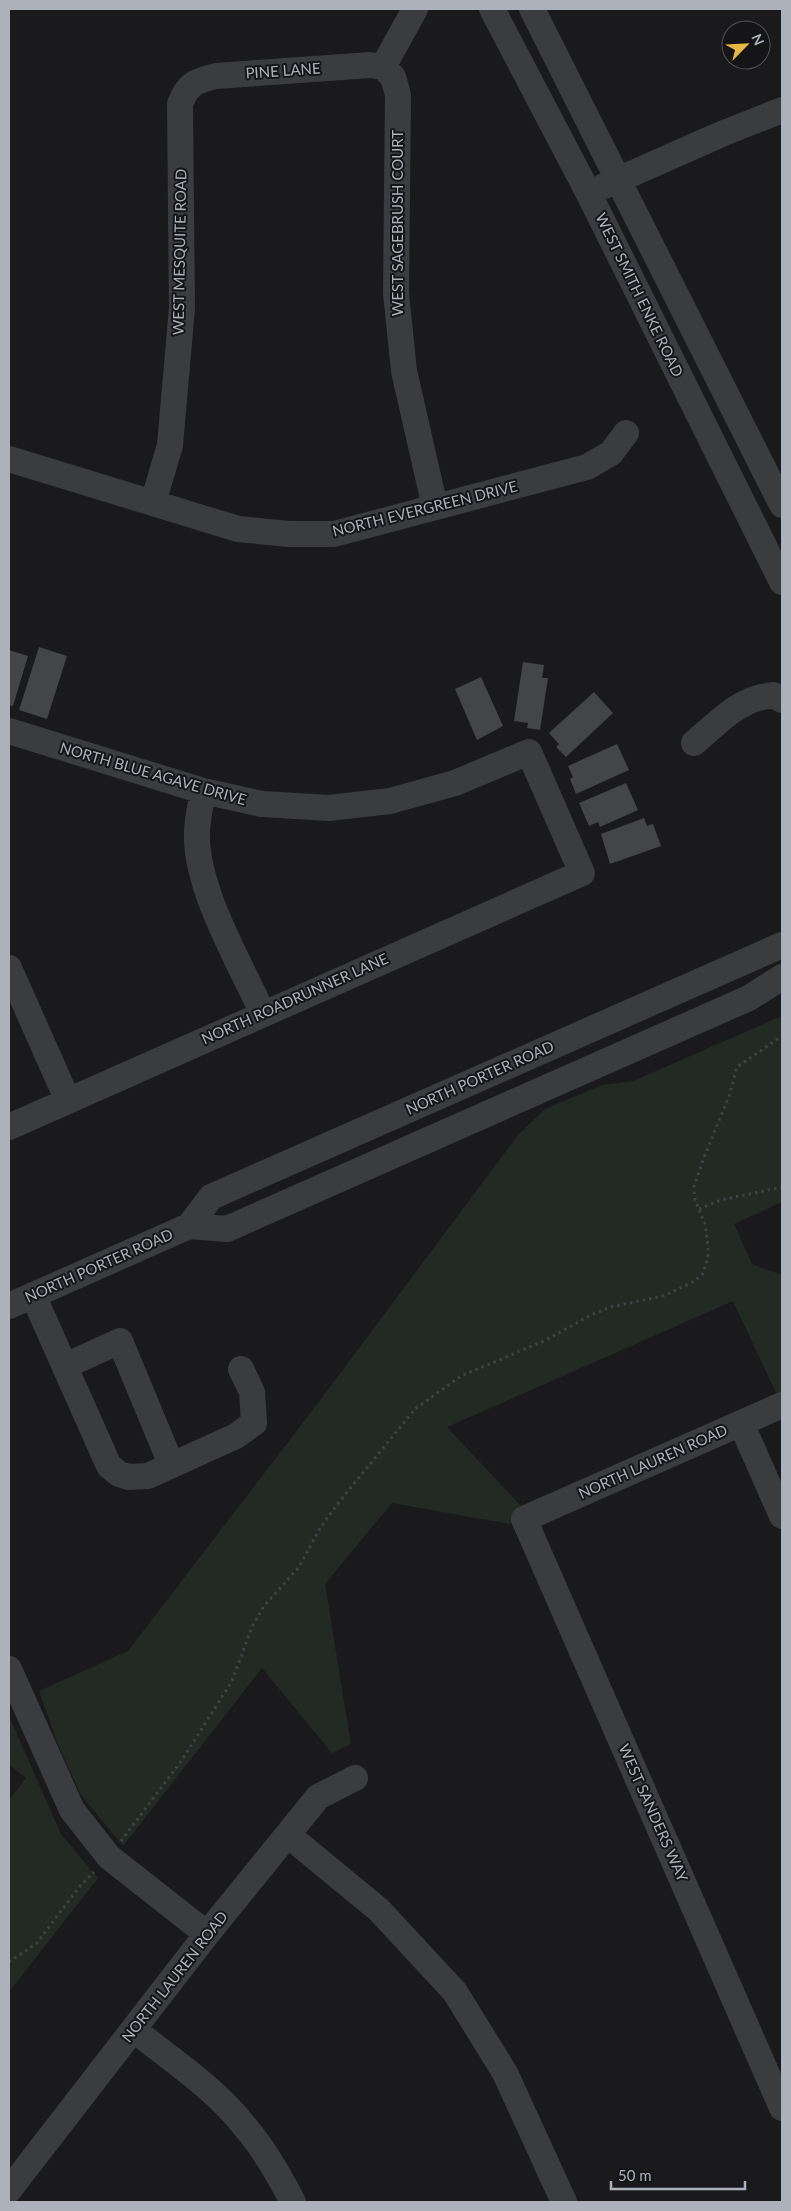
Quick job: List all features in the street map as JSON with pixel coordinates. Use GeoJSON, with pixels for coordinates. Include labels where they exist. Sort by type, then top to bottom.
{"type":"FeatureCollection","features":[{"type":"Feature","properties":{"kind":"street"},"geometry":{"type":"LineString","coordinates":[[383,67],[415,9]]}},
{"type":"Feature","properties":{"kind":"street","name":"WEST SMITH ENKE ROAD"},"geometry":{"type":"LineString","coordinates":[[492,9],[589,194],[782,582]]}},
{"type":"Feature","properties":{"kind":"street"},"geometry":{"type":"LineString","coordinates":[[532,9],[782,505]]}},
{"type":"Feature","properties":{"kind":"street","name":"PINE LANE"},"geometry":{"type":"LineString","coordinates":[[186,89],[198,81],[216,76],[370,65],[383,67]]}},
{"type":"Feature","properties":{"kind":"street","name":"WEST SAGEBRUSH COURT"},"geometry":{"type":"LineString","coordinates":[[383,67],[393,77],[398,94],[396,292],[404,371],[435,507]]}},
{"type":"Feature","properties":{"kind":"street","name":"WEST MESQUITE ROAD"},"geometry":{"type":"LineString","coordinates":[[153,503],[170,445],[182,308],[180,104],[186,89]]}},
{"type":"Feature","properties":{"kind":"street"},"geometry":{"type":"LineString","coordinates":[[589,194],[618,179],[782,110]]}},
{"type":"Feature","properties":{"kind":"street","name":"NORTH EVERGREEN DRIVE"},"geometry":{"type":"LineString","coordinates":[[9,459],[238,529],[289,534],[334,534],[587,467],[611,453],[626,433]]}},
{"type":"Feature","properties":{"kind":"street"},"geometry":{"type":"LineString","coordinates":[[694,743],[737,707],[756,696],[774,695],[782,700]]}},
{"type":"Feature","properties":{"kind":"street","name":"NORTH BLUE AGAVE DRIVE"},"geometry":{"type":"LineString","coordinates":[[9,731],[203,791],[262,804],[329,808],[390,801],[455,784],[529,752],[582,873]]}},
{"type":"Feature","properties":{"kind":"street"},"geometry":{"type":"LineString","coordinates":[[203,791],[197,833],[200,866],[213,905],[262,1014]]}},
{"type":"Feature","properties":{"kind":"street","name":"NORTH ROADRUNNER LANE"},"geometry":{"type":"LineString","coordinates":[[9,1127],[582,873]]}},
{"type":"Feature","properties":{"kind":"street","name":"NORTH PORTER ROAD"},"geometry":{"type":"LineString","coordinates":[[189,1226],[211,1197],[782,945]]}},
{"type":"Feature","properties":{"kind":"street"},"geometry":{"type":"LineString","coordinates":[[9,968],[68,1101]]}},
{"type":"Feature","properties":{"kind":"street","name":"NORTH PORTER ROAD"},"geometry":{"type":"LineString","coordinates":[[9,1306],[189,1226],[227,1229],[749,998],[782,977]]}},
{"type":"Feature","properties":{"kind":"street"},"geometry":{"type":"LineString","coordinates":[[33,1295],[110,1466],[119,1474],[148,1476],[236,1436],[254,1423],[252,1392],[241,1369]]}},
{"type":"Feature","properties":{"kind":"street"},"geometry":{"type":"LineString","coordinates":[[65,1366],[120,1342],[171,1464]]}},
{"type":"Feature","properties":{"kind":"street","name":"NORTH LAUREN ROAD"},"geometry":{"type":"LineString","coordinates":[[524,1519],[782,1405]]}},
{"type":"Feature","properties":{"kind":"street"},"geometry":{"type":"LineString","coordinates":[[741,1423],[782,1516]]}},
{"type":"Feature","properties":{"kind":"street","name":"WEST SANDERS WAY"},"geometry":{"type":"LineString","coordinates":[[524,1519],[782,2108]]}},
{"type":"Feature","properties":{"kind":"street"},"geometry":{"type":"LineString","coordinates":[[9,1670],[72,1810],[109,1857],[207,1934]]}},
{"type":"Feature","properties":{"kind":"street","name":"NORTH LAUREN ROAD"},"geometry":{"type":"LineString","coordinates":[[9,2190],[207,1934],[318,1797],[355,1778]]}},
{"type":"Feature","properties":{"kind":"street"},"geometry":{"type":"LineString","coordinates":[[288,1835],[379,1910],[455,1992],[505,2073],[564,2202]]}},
{"type":"Feature","properties":{"kind":"street"},"geometry":{"type":"LineString","coordinates":[[134,2030],[213,2094],[246,2127],[282,2180],[293,2202]]}},
{"type":"Feature","properties":{"kind":"path"},"geometry":{"type":"LineString","coordinates":[[9,1962],[37,1942],[80,1886],[109,1857],[182,1760],[232,1681],[252,1627],[264,1606],[299,1567],[320,1528],[358,1478],[380,1454],[403,1421],[415,1409],[461,1376],[544,1341],[591,1315],[619,1305],[663,1296],[691,1283],[702,1275],[708,1258],[706,1232],[695,1200],[694,1187],[729,1096],[737,1067],[782,1036]]}},
{"type":"Feature","properties":{"kind":"path"},"geometry":{"type":"LineString","coordinates":[[699,1209],[721,1200],[782,1187]]}},
{"type":"Feature","properties":{"kind":"shaded area"},"geometry":{"type":"Polygon","coordinates":[[[782,1016],[782,1202],[734,1224],[752,1264],[782,1275],[782,1393],[777,1395],[733,1301],[447,1427],[522,1507],[510,1524],[392,1503],[325,1584],[351,1744],[332,1753],[262,1668],[123,1846],[81,1795],[57,1742],[39,1691],[128,1651],[318,1403],[518,1135],[545,1109],[602,1085],[633,1081],[782,1016]]]}},
{"type":"Feature","properties":{"kind":"shaded area"},"geometry":{"type":"Polygon","coordinates":[[[9,1716],[61,1834],[98,1878],[9,1992],[9,1800],[26,1778],[9,1764],[9,1716]]]}},
{"type":"Feature","properties":{"kind":"building"},"geometry":{"type":"Polygon","coordinates":[[[39,647],[67,656],[47,719],[19,710],[39,647]]]}},
{"type":"Feature","properties":{"kind":"building"},"geometry":{"type":"Polygon","coordinates":[[[9,650],[28,656],[13,706],[9,705],[9,650]]]}},
{"type":"Feature","properties":{"kind":"building"},"geometry":{"type":"Polygon","coordinates":[[[523,662],[544,665],[542,678],[548,678],[540,730],[527,728],[528,723],[514,721],[523,662]]]}},
{"type":"Feature","properties":{"kind":"building"},"geometry":{"type":"Polygon","coordinates":[[[481,677],[503,726],[477,740],[455,689],[481,677]]]}},
{"type":"Feature","properties":{"kind":"building"},"geometry":{"type":"Polygon","coordinates":[[[594,692],[613,713],[566,757],[556,747],[559,744],[549,733],[594,692]]]}},
{"type":"Feature","properties":{"kind":"building"},"geometry":{"type":"Polygon","coordinates":[[[617,744],[629,770],[576,794],[570,779],[573,777],[568,766],[617,744]]]}},
{"type":"Feature","properties":{"kind":"building"},"geometry":{"type":"Polygon","coordinates":[[[626,783],[638,810],[600,827],[598,822],[589,826],[579,803],[626,783]]]}},
{"type":"Feature","properties":{"kind":"building"},"geometry":{"type":"Polygon","coordinates":[[[644,818],[647,826],[653,824],[661,846],[610,864],[601,834],[644,818]]]}}]}
